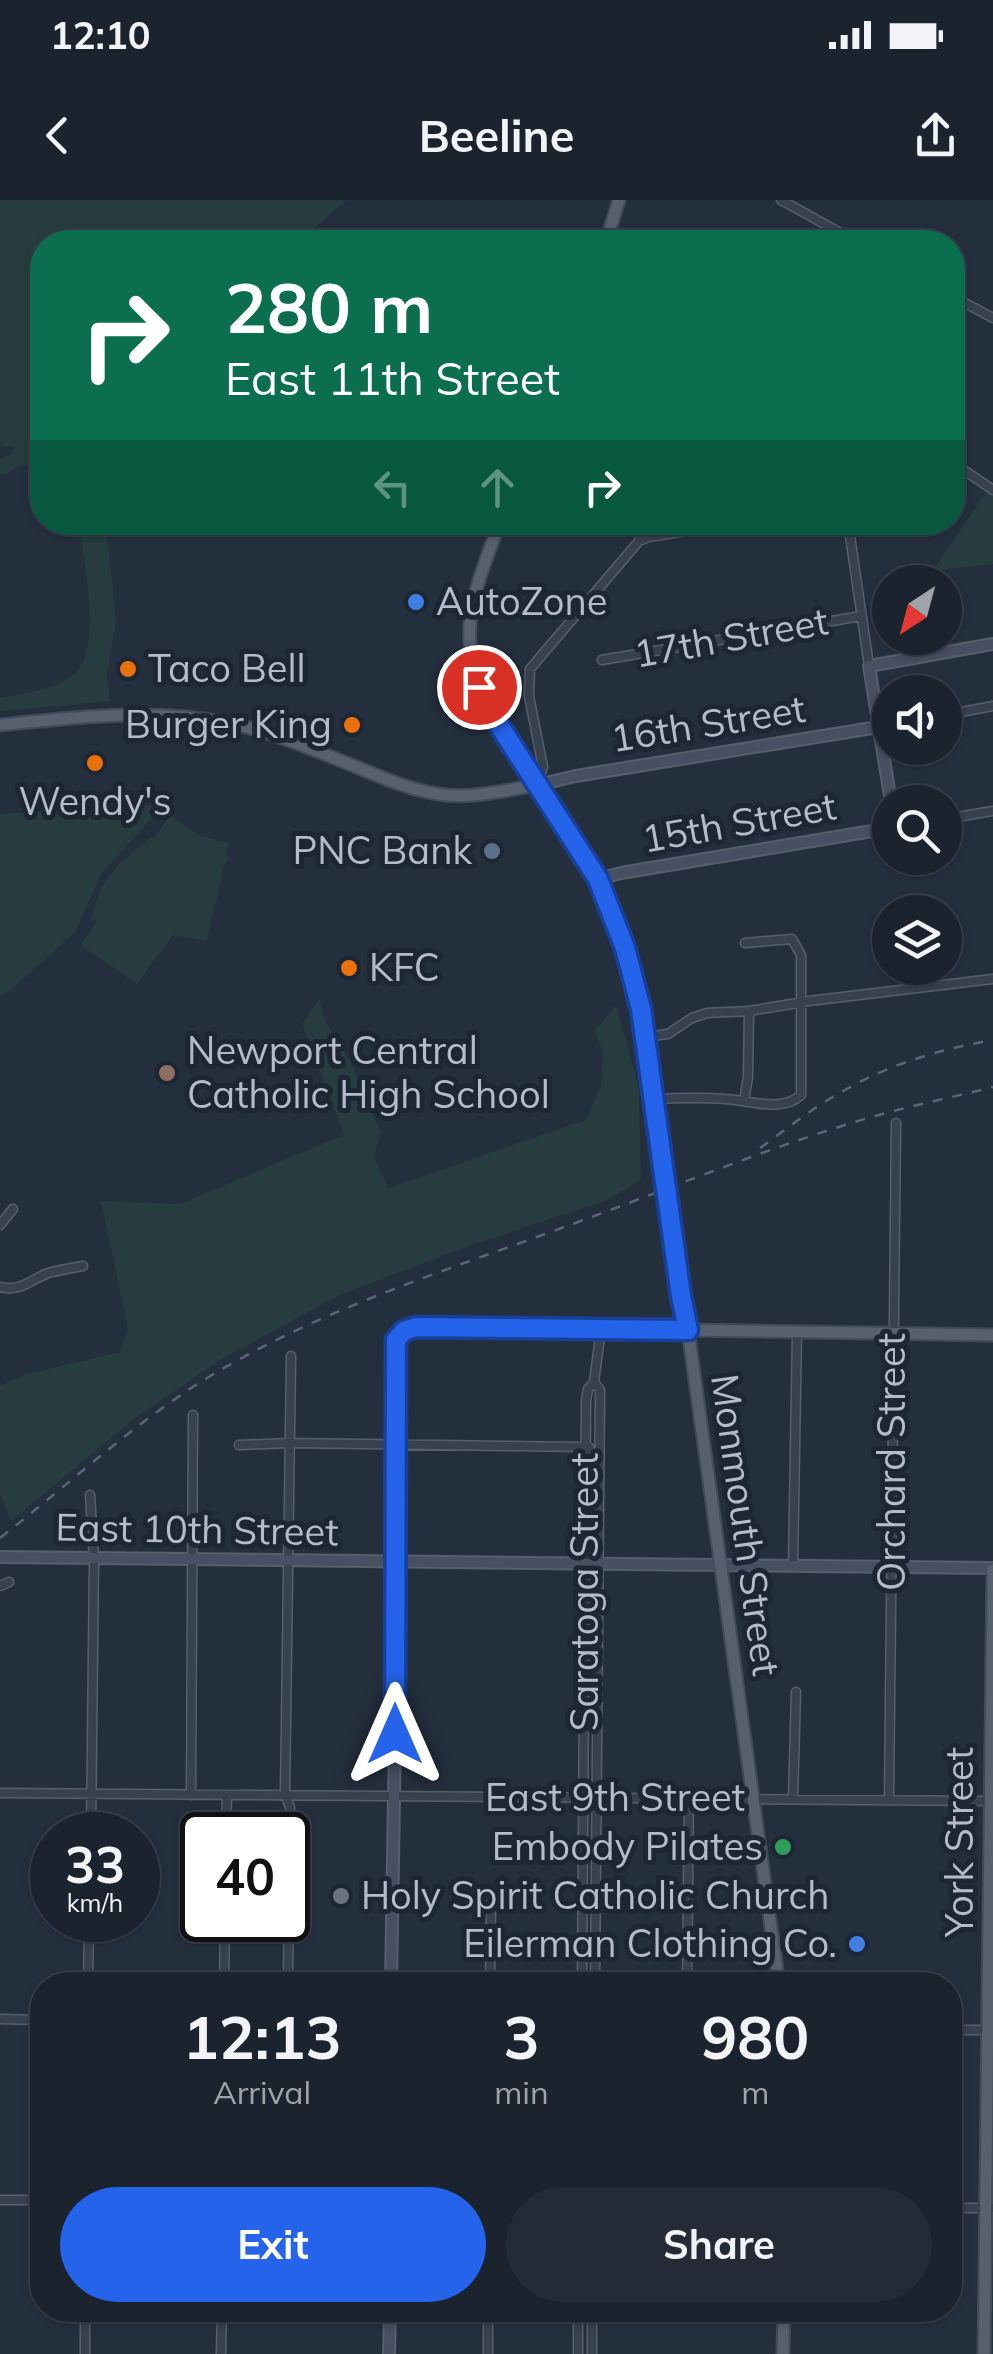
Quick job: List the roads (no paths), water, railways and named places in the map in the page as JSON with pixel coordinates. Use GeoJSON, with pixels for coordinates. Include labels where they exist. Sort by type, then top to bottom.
{"type":"FeatureCollection","features":[{"type":"Feature","properties":{"kind":"main road"},"geometry":{"type":"LineString","coordinates":[[610,230],[619,200]]}},
{"type":"Feature","properties":{"kind":"main road","name":"Monmouth Street"},"geometry":{"type":"LineString","coordinates":[[496,535],[471,610],[468,649],[474,674],[486,701],[598,879],[625,948],[641,1009],[778,1972]]}},
{"type":"Feature","properties":{"kind":"main road"},"geometry":{"type":"LineString","coordinates":[[0,725],[142,714],[190,717],[282,737],[389,781],[430,793],[480,795],[538,785]]}},
{"type":"Feature","properties":{"kind":"main road"},"geometry":{"type":"LineString","coordinates":[[688,1330],[993,1334]]}},
{"type":"Feature","properties":{"kind":"main road","name":"York Street"},"geometry":{"type":"LineString","coordinates":[[984,2354],[989,2209],[993,1569]]}},
{"type":"Feature","properties":{"kind":"main road"},"geometry":{"type":"LineString","coordinates":[[783,2354],[784,2322]]}},
{"type":"Feature","properties":{"kind":"street"},"geometry":{"type":"LineString","coordinates":[[781,200],[835,230]]}},
{"type":"Feature","properties":{"kind":"street"},"geometry":{"type":"LineString","coordinates":[[965,303],[993,318]]}},
{"type":"Feature","properties":{"kind":"street"},"geometry":{"type":"LineString","coordinates":[[965,471],[993,490]]}},
{"type":"Feature","properties":{"kind":"street"},"geometry":{"type":"LineString","coordinates":[[538,785],[543,767],[529,696],[530,669],[640,535]]}},
{"type":"Feature","properties":{"kind":"street"},"geometry":{"type":"LineString","coordinates":[[638,541],[657,535]]}},
{"type":"Feature","properties":{"kind":"street"},"geometry":{"type":"LineString","coordinates":[[850,535],[872,678]]}},
{"type":"Feature","properties":{"kind":"street","name":"17th Street"},"geometry":{"type":"LineString","coordinates":[[602,660],[861,616]]}},
{"type":"Feature","properties":{"kind":"street"},"geometry":{"type":"LineString","coordinates":[[869,666],[993,644]]}},
{"type":"Feature","properties":{"kind":"street"},"geometry":{"type":"LineString","coordinates":[[962,712],[993,706]]}},
{"type":"Feature","properties":{"kind":"street","name":"16th Street"},"geometry":{"type":"LineString","coordinates":[[538,785],[872,728]]}},
{"type":"Feature","properties":{"kind":"street"},"geometry":{"type":"LineString","coordinates":[[962,816],[993,811]]}},
{"type":"Feature","properties":{"kind":"street","name":"15th Street"},"geometry":{"type":"LineString","coordinates":[[598,879],[872,831]]}},
{"type":"Feature","properties":{"kind":"street"},"geometry":{"type":"LineString","coordinates":[[654,1098],[775,1104],[798,1099],[802,1092],[801,955],[792,939],[745,943]]}},
{"type":"Feature","properties":{"kind":"street"},"geometry":{"type":"LineString","coordinates":[[645,1038],[668,1034],[707,1013],[993,980]]}},
{"type":"Feature","properties":{"kind":"street"},"geometry":{"type":"LineString","coordinates":[[744,1101],[749,1011]]}},
{"type":"Feature","properties":{"kind":"street","name":"Orchard Street"},"geometry":{"type":"LineString","coordinates":[[888,1800],[896,1124]]}},
{"type":"Feature","properties":{"kind":"street"},"geometry":{"type":"LineString","coordinates":[[0,1225],[13,1208]]}},
{"type":"Feature","properties":{"kind":"street"},"geometry":{"type":"LineString","coordinates":[[0,1287],[21,1288],[53,1272],[83,1266]]}},
{"type":"Feature","properties":{"kind":"street"},"geometry":{"type":"LineString","coordinates":[[391,1972],[396,1340],[404,1331],[416,1327],[688,1330]]}},
{"type":"Feature","properties":{"kind":"street","name":"Saratoga Street"},"geometry":{"type":"LineString","coordinates":[[582,1972],[586,1446],[588,1389],[594,1382],[600,1330]]}},
{"type":"Feature","properties":{"kind":"street"},"geometry":{"type":"LineString","coordinates":[[793,1565],[797,1332]]}},
{"type":"Feature","properties":{"kind":"street"},"geometry":{"type":"LineString","coordinates":[[288,1972],[290,1356]]}},
{"type":"Feature","properties":{"kind":"street","name":"Saratoga Street"},"geometry":{"type":"LineString","coordinates":[[594,1382],[600,1390],[595,1972]]}},
{"type":"Feature","properties":{"kind":"street"},"geometry":{"type":"LineString","coordinates":[[191,1794],[193,1415]]}},
{"type":"Feature","properties":{"kind":"street"},"geometry":{"type":"LineString","coordinates":[[239,1445],[599,1448]]}},
{"type":"Feature","properties":{"kind":"street"},"geometry":{"type":"LineString","coordinates":[[90,1495],[94,1559],[92,1812]]}},
{"type":"Feature","properties":{"kind":"street","name":"East 10th Street"},"geometry":{"type":"LineString","coordinates":[[5,1557],[993,1569]]}},
{"type":"Feature","properties":{"kind":"street"},"geometry":{"type":"LineString","coordinates":[[794,1800],[796,1692]]}},
{"type":"Feature","properties":{"kind":"street","name":"East 9th Street"},"geometry":{"type":"LineString","coordinates":[[0,1793],[991,1801]]}},
{"type":"Feature","properties":{"kind":"street"},"geometry":{"type":"LineString","coordinates":[[227,1795],[227,1812]]}},
{"type":"Feature","properties":{"kind":"street"},"geometry":{"type":"LineString","coordinates":[[688,1972],[689,1800]]}},
{"type":"Feature","properties":{"kind":"street"},"geometry":{"type":"LineString","coordinates":[[490,1972],[491,1903]]}},
{"type":"Feature","properties":{"kind":"street"},"geometry":{"type":"LineString","coordinates":[[88,1972],[89,1942]]}},
{"type":"Feature","properties":{"kind":"street"},"geometry":{"type":"LineString","coordinates":[[224,1942],[224,1972]]}},
{"type":"Feature","properties":{"kind":"street"},"geometry":{"type":"LineString","coordinates":[[0,2019],[30,2020]]}},
{"type":"Feature","properties":{"kind":"street"},"geometry":{"type":"LineString","coordinates":[[962,2030],[990,2030]]}},
{"type":"Feature","properties":{"kind":"street"},"geometry":{"type":"LineString","coordinates":[[0,2200],[30,2200]]}},
{"type":"Feature","properties":{"kind":"street"},"geometry":{"type":"LineString","coordinates":[[962,2208],[989,2209]]}},
{"type":"Feature","properties":{"kind":"street"},"geometry":{"type":"LineString","coordinates":[[85,2354],[86,2322]]}},
{"type":"Feature","properties":{"kind":"street"},"geometry":{"type":"LineString","coordinates":[[222,2322],[222,2354]]}},
{"type":"Feature","properties":{"kind":"street"},"geometry":{"type":"LineString","coordinates":[[389,2354],[390,2322]]}},
{"type":"Feature","properties":{"kind":"street"},"geometry":{"type":"LineString","coordinates":[[488,2322],[488,2354]]}},
{"type":"Feature","properties":{"kind":"street"},"geometry":{"type":"LineString","coordinates":[[578,2322],[578,2354]]}},
{"type":"Feature","properties":{"kind":"street"},"geometry":{"type":"LineString","coordinates":[[592,2322],[592,2354]]}},
{"type":"Feature","properties":{"kind":"railway"},"geometry":{"type":"LineString","coordinates":[[760,1148],[823,1103],[880,1072],[935,1053],[993,1040]]}},
{"type":"Feature","properties":{"kind":"railway"},"geometry":{"type":"LineString","coordinates":[[0,1538],[160,1409],[217,1372],[301,1328],[389,1291],[797,1141],[875,1116],[993,1087]]}},
{"type":"Feature","properties":{"kind":"place","name":"AutoZone"},"geometry":{"type":"Point","coordinates":[416,602]}},
{"type":"Feature","properties":{"kind":"place","name":"Taco Bell"},"geometry":{"type":"Point","coordinates":[128,669]}},
{"type":"Feature","properties":{"kind":"place","name":"Burger King"},"geometry":{"type":"Point","coordinates":[352,725]}},
{"type":"Feature","properties":{"kind":"place","name":"Wendy's"},"geometry":{"type":"Point","coordinates":[95,763]}},
{"type":"Feature","properties":{"kind":"place","name":"PNC Bank"},"geometry":{"type":"Point","coordinates":[492,851]}},
{"type":"Feature","properties":{"kind":"place","name":"KFC"},"geometry":{"type":"Point","coordinates":[349,968]}},
{"type":"Feature","properties":{"kind":"place","name":"Newport Central Catholic High School"},"geometry":{"type":"Point","coordinates":[167,1073]}},
{"type":"Feature","properties":{"kind":"place","name":"Embody Pilates"},"geometry":{"type":"Point","coordinates":[783,1847]}},
{"type":"Feature","properties":{"kind":"place","name":"Holy Spirit Catholic Church"},"geometry":{"type":"Point","coordinates":[341,1896]}},
{"type":"Feature","properties":{"kind":"place","name":"Eilerman Clothing Co."},"geometry":{"type":"Point","coordinates":[857,1944]}}]}
